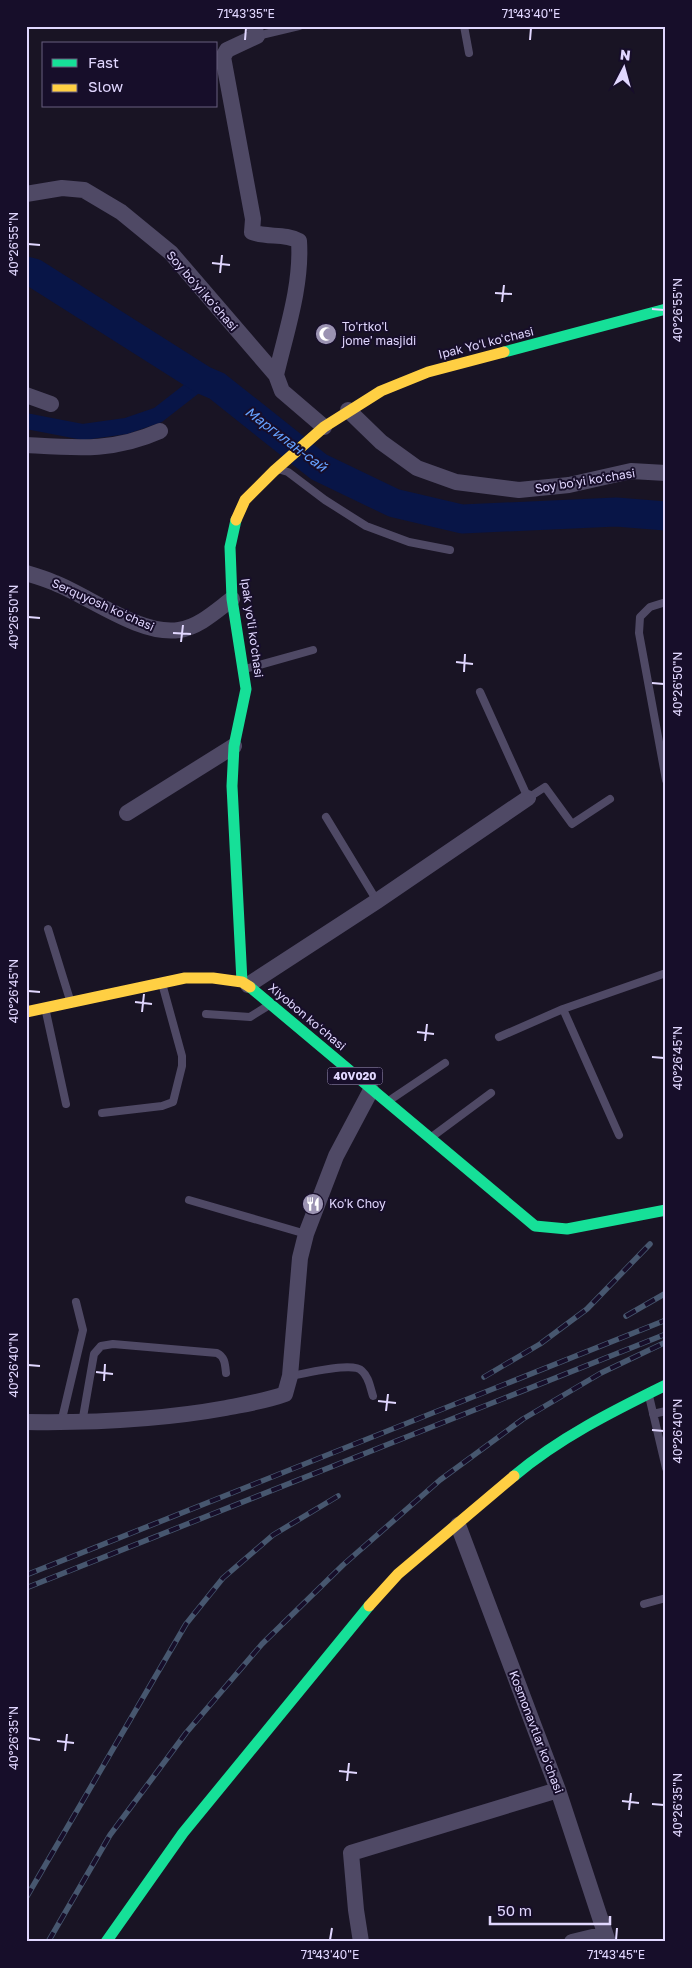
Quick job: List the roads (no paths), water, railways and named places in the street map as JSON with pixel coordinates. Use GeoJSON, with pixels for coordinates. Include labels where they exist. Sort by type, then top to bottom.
{"type":"FeatureCollection","features":[{"type":"Feature","properties":{"kind":"street"},"geometry":{"type":"LineString","coordinates":[[256,31],[227,50],[223,57],[252,219],[252,232],[261,236],[292,237],[299,241],[300,253],[297,286],[276,375]]}},
{"type":"Feature","properties":{"kind":"street","name":"Soy boʻyi koʻchasi"},"geometry":{"type":"LineString","coordinates":[[26,194],[62,188],[84,190],[121,212],[171,254],[276,375],[282,390],[324,427]]}},
{"type":"Feature","properties":{"kind":"street","name":"Ipak Yoʻl koʻchasi"},"geometry":{"type":"LineString","coordinates":[[307,442],[348,410],[380,392],[428,372],[666,309]]}},
{"type":"Feature","properties":{"kind":"street"},"geometry":{"type":"LineString","coordinates":[[26,396],[51,404]]}},
{"type":"Feature","properties":{"kind":"street","name":"Soy boʻyi koʻchasi"},"geometry":{"type":"LineString","coordinates":[[348,410],[381,442],[417,468],[456,482],[519,490],[569,485],[631,471],[666,473]]}},
{"type":"Feature","properties":{"kind":"street"},"geometry":{"type":"LineString","coordinates":[[26,445],[68,448],[111,446],[141,440],[160,431]]}},
{"type":"Feature","properties":{"kind":"street","name":"Ipak yo'li ko'chasi"},"geometry":{"type":"LineString","coordinates":[[245,984],[232,786],[234,746],[246,689],[232,599],[230,547],[235,521],[244,500],[307,442]]}},
{"type":"Feature","properties":{"kind":"street","name":"Serquyosh koʻchasi"},"geometry":{"type":"LineString","coordinates":[[26,573],[56,583],[136,623],[161,631],[180,630],[199,623],[232,599]]}},
{"type":"Feature","properties":{"kind":"street"},"geometry":{"type":"LineString","coordinates":[[127,813],[234,746]]}},
{"type":"Feature","properties":{"kind":"street"},"geometry":{"type":"LineString","coordinates":[[26,1012],[185,978],[213,978],[245,984],[377,901],[528,798]]}},
{"type":"Feature","properties":{"kind":"street","name":"Xiyobon koʻchasi"},"geometry":{"type":"LineString","coordinates":[[245,984],[535,1226],[567,1229],[666,1210]]}},
{"type":"Feature","properties":{"kind":"street"},"geometry":{"type":"LineString","coordinates":[[26,1422],[82,1423],[196,1413],[271,1399],[285,1394],[290,1376],[300,1258],[306,1234],[336,1156],[372,1090]]}},
{"type":"Feature","properties":{"kind":"street"},"geometry":{"type":"LineString","coordinates":[[106,1942],[183,1833],[351,1626],[398,1574],[537,1457],[610,1412],[666,1385]]}},
{"type":"Feature","properties":{"kind":"street","name":"Kosmonavtlar koʻchasi"},"geometry":{"type":"LineString","coordinates":[[458,1525],[558,1790],[607,1938]]}},
{"type":"Feature","properties":{"kind":"street"},"geometry":{"type":"LineString","coordinates":[[361,1942],[351,1853],[558,1790]]}},
{"type":"Feature","properties":{"kind":"street"},"geometry":{"type":"LineString","coordinates":[[572,1942],[607,1938]]}},
{"type":"Feature","properties":{"kind":"lane"},"geometry":{"type":"LineString","coordinates":[[256,31],[299,26]]}},
{"type":"Feature","properties":{"kind":"lane"},"geometry":{"type":"LineString","coordinates":[[464,26],[469,53]]}},
{"type":"Feature","properties":{"kind":"lane"},"geometry":{"type":"LineString","coordinates":[[274,471],[288,472],[325,500],[366,526],[409,542],[450,550]]}},
{"type":"Feature","properties":{"kind":"lane"},"geometry":{"type":"LineString","coordinates":[[666,602],[650,607],[640,616],[639,633],[666,780]]}},
{"type":"Feature","properties":{"kind":"lane"},"geometry":{"type":"LineString","coordinates":[[243,670],[313,650]]}},
{"type":"Feature","properties":{"kind":"lane"},"geometry":{"type":"LineString","coordinates":[[480,692],[528,798],[545,786],[572,824],[610,799]]}},
{"type":"Feature","properties":{"kind":"lane"},"geometry":{"type":"LineString","coordinates":[[326,817],[377,901]]}},
{"type":"Feature","properties":{"kind":"lane"},"geometry":{"type":"LineString","coordinates":[[48,928],[70,1002]]}},
{"type":"Feature","properties":{"kind":"lane"},"geometry":{"type":"LineString","coordinates":[[499,1037],[563,1009],[666,973]]}},
{"type":"Feature","properties":{"kind":"lane"},"geometry":{"type":"LineString","coordinates":[[102,1113],[162,1106],[174,1102],[182,1066],[182,1056],[161,983]]}},
{"type":"Feature","properties":{"kind":"lane"},"geometry":{"type":"LineString","coordinates":[[206,1014],[250,1017],[270,1004]]}},
{"type":"Feature","properties":{"kind":"lane"},"geometry":{"type":"LineString","coordinates":[[45,1008],[66,1104]]}},
{"type":"Feature","properties":{"kind":"lane"},"geometry":{"type":"LineString","coordinates":[[563,1009],[619,1136]]}},
{"type":"Feature","properties":{"kind":"lane"},"geometry":{"type":"LineString","coordinates":[[386,1102],[445,1063]]}},
{"type":"Feature","properties":{"kind":"lane"},"geometry":{"type":"LineString","coordinates":[[430,1138],[491,1093]]}},
{"type":"Feature","properties":{"kind":"lane"},"geometry":{"type":"LineString","coordinates":[[189,1200],[306,1234]]}},
{"type":"Feature","properties":{"kind":"lane"},"geometry":{"type":"LineString","coordinates":[[61,1423],[83,1330],[76,1302]]}},
{"type":"Feature","properties":{"kind":"lane"},"geometry":{"type":"LineString","coordinates":[[82,1423],[94,1354],[101,1346],[113,1344],[217,1352],[222,1355],[225,1361],[226,1373]]}},
{"type":"Feature","properties":{"kind":"lane"},"geometry":{"type":"LineString","coordinates":[[290,1376],[350,1366],[361,1369],[368,1379],[373,1396]]}},
{"type":"Feature","properties":{"kind":"lane"},"geometry":{"type":"LineString","coordinates":[[648,1394],[666,1468]]}},
{"type":"Feature","properties":{"kind":"lane"},"geometry":{"type":"LineString","coordinates":[[653,1414],[666,1411]]}},
{"type":"Feature","properties":{"kind":"lane"},"geometry":{"type":"LineString","coordinates":[[644,1604],[666,1598]]}},
{"type":"Feature","properties":{"kind":"waterway","name":"Маргилан-сай"},"geometry":{"type":"LineString","coordinates":[[26,271],[34,273],[203,380],[217,386],[319,467],[394,503],[462,519],[616,512],[666,516]]}},
{"type":"Feature","properties":{"kind":"waterway"},"geometry":{"type":"LineString","coordinates":[[26,421],[83,432],[126,426],[158,415],[203,380]]}},
{"type":"Feature","properties":{"kind":"railway"},"geometry":{"type":"LineString","coordinates":[[484,1377],[540,1344],[587,1309],[650,1244]]}},
{"type":"Feature","properties":{"kind":"railway"},"geometry":{"type":"LineString","coordinates":[[626,1316],[666,1293]]}},
{"type":"Feature","properties":{"kind":"railway"},"geometry":{"type":"LineString","coordinates":[[26,1575],[666,1320]]}},
{"type":"Feature","properties":{"kind":"railway"},"geometry":{"type":"LineString","coordinates":[[26,1588],[666,1334]]}},
{"type":"Feature","properties":{"kind":"railway"},"geometry":{"type":"LineString","coordinates":[[48,1942],[110,1835],[186,1733],[262,1644],[343,1565],[440,1480],[523,1419],[601,1373],[666,1342]]}},
{"type":"Feature","properties":{"kind":"railway"},"geometry":{"type":"LineString","coordinates":[[26,1898],[186,1624],[223,1578],[273,1535],[338,1496]]}},
{"type":"Feature","properties":{"kind":"place","name":"To'rtko'l jome' masjidi"},"geometry":{"type":"Point","coordinates":[326,334]}},
{"type":"Feature","properties":{"kind":"place","name":"Ko'k Choy"},"geometry":{"type":"Point","coordinates":[313,1204]}}]}
